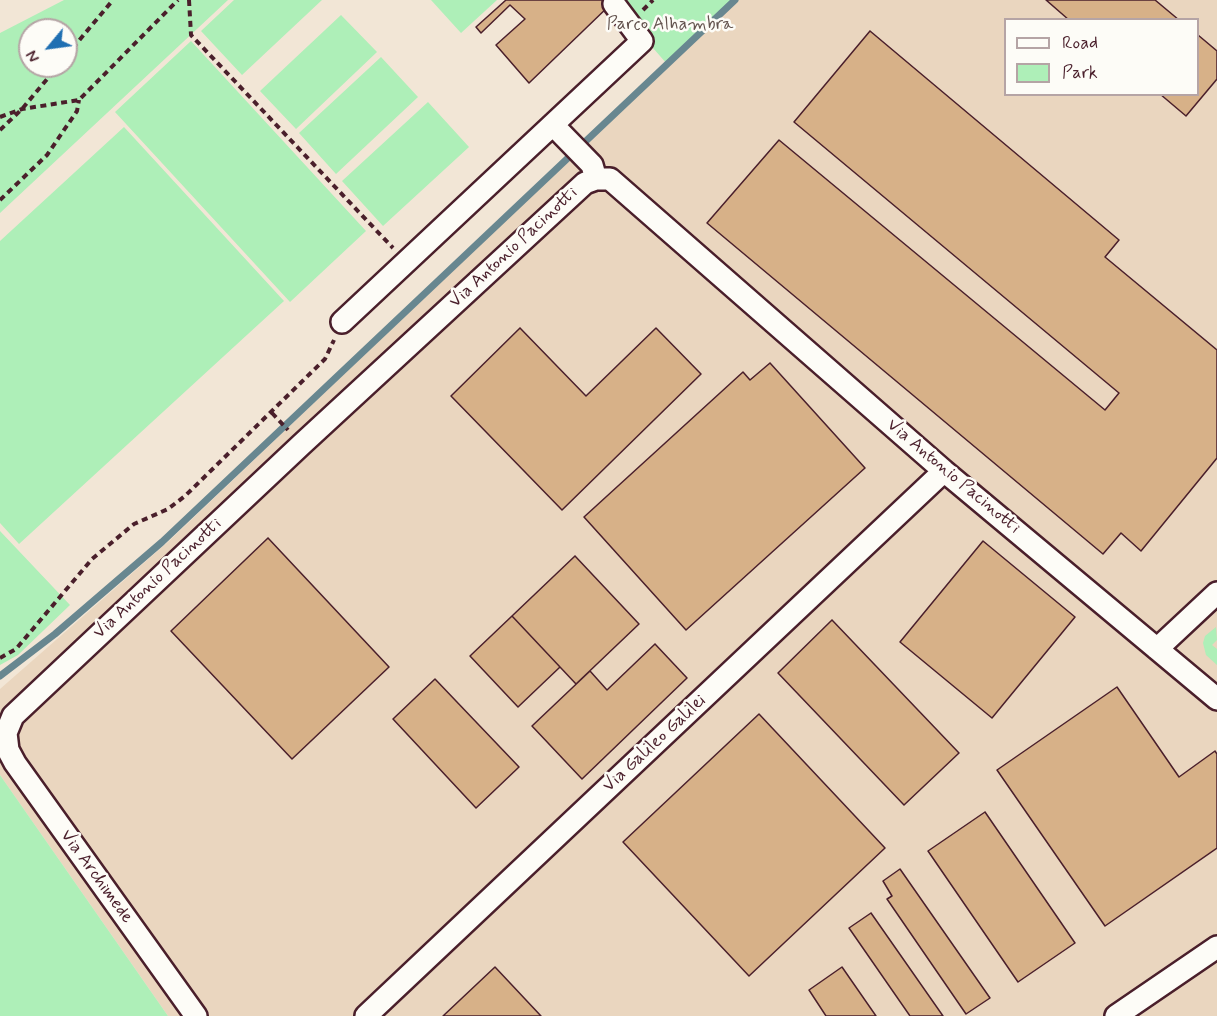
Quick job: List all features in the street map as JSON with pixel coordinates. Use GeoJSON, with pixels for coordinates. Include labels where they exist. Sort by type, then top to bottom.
{"type":"FeatureCollection","features":[{"type":"Feature","properties":{"kind":"street"},"geometry":{"type":"LineString","coordinates":[[342,322],[407,262],[559,132],[642,41],[614,4]]}},
{"type":"Feature","properties":{"kind":"street"},"geometry":{"type":"LineString","coordinates":[[559,132],[594,172]]}},
{"type":"Feature","properties":{"kind":"street","name":"Via Antonio Pacinotti"},"geometry":{"type":"LineString","coordinates":[[6,733],[13,716],[302,444],[585,183],[594,172],[610,179],[944,471],[1217,699]]}},
{"type":"Feature","properties":{"kind":"street","name":"Via Galileo Galilei"},"geometry":{"type":"LineString","coordinates":[[366,1016],[944,471]]}},
{"type":"Feature","properties":{"kind":"street"},"geometry":{"type":"LineString","coordinates":[[1157,649],[1217,593]]}},
{"type":"Feature","properties":{"kind":"street","name":"Via Archimede"},"geometry":{"type":"LineString","coordinates":[[6,733],[8,750],[15,764],[196,1016]]}},
{"type":"Feature","properties":{"kind":"street"},"geometry":{"type":"LineString","coordinates":[[1116,1016],[1217,947]]}},
{"type":"Feature","properties":{"kind":"path"},"geometry":{"type":"LineString","coordinates":[[78,41],[112,0]]}},
{"type":"Feature","properties":{"kind":"path"},"geometry":{"type":"LineString","coordinates":[[0,200],[47,155],[77,111],[79,100],[178,0]]}},
{"type":"Feature","properties":{"kind":"path"},"geometry":{"type":"LineString","coordinates":[[189,0],[191,35],[407,262]]}},
{"type":"Feature","properties":{"kind":"path"},"geometry":{"type":"LineString","coordinates":[[0,130],[22,109],[48,78]]}},
{"type":"Feature","properties":{"kind":"path"},"geometry":{"type":"LineString","coordinates":[[0,117],[22,109],[79,100]]}},
{"type":"Feature","properties":{"kind":"path"},"geometry":{"type":"LineString","coordinates":[[0,658],[16,649],[92,559],[134,524],[168,509],[185,496],[272,413],[325,359],[342,322]]}},
{"type":"Feature","properties":{"kind":"path"},"geometry":{"type":"LineString","coordinates":[[272,413],[277,418]]}},
{"type":"Feature","properties":{"kind":"shaded area"},"geometry":{"type":"Polygon","coordinates":[[[735,0],[1217,0],[1217,1016],[168,1016],[0,775],[0,689],[169,541],[668,66],[667,64],[735,0]]]}},
{"type":"Feature","properties":{"kind":"green space"},"geometry":{"type":"Polygon","coordinates":[[[64,0],[228,0],[0,213],[0,33],[18,24],[18,78],[78,78],[78,18],[29,18],[64,0]]]}},
{"type":"Feature","properties":{"kind":"green space"},"geometry":{"type":"Polygon","coordinates":[[[234,0],[322,0],[242,75],[201,31],[234,0]]]}},
{"type":"Feature","properties":{"kind":"green space"},"geometry":{"type":"Polygon","coordinates":[[[431,0],[497,0],[461,33],[431,0]]]}},
{"type":"Feature","properties":{"kind":"green space","name":"Parco Alhambra"},"geometry":{"type":"Polygon","coordinates":[[[611,0],[735,0],[667,64],[611,0]]]}},
{"type":"Feature","properties":{"kind":"green space"},"geometry":{"type":"Polygon","coordinates":[[[341,15],[377,52],[296,129],[260,91],[341,15]]]}},
{"type":"Feature","properties":{"kind":"green space"},"geometry":{"type":"Polygon","coordinates":[[[191,41],[366,231],[290,302],[115,112],[191,41]]]}},
{"type":"Feature","properties":{"kind":"green space"},"geometry":{"type":"Polygon","coordinates":[[[381,57],[418,97],[336,174],[299,133],[381,57]]]}},
{"type":"Feature","properties":{"kind":"green space"},"geometry":{"type":"Polygon","coordinates":[[[428,102],[469,147],[383,226],[342,181],[428,102]]]}},
{"type":"Feature","properties":{"kind":"green space"},"geometry":{"type":"Polygon","coordinates":[[[124,127],[284,301],[19,544],[0,523],[0,241],[124,127]]]}},
{"type":"Feature","properties":{"kind":"green space"},"geometry":{"type":"Polygon","coordinates":[[[0,531],[70,605],[18,655],[0,665],[0,531]]]}},
{"type":"Feature","properties":{"kind":"green space"},"geometry":{"type":"Polygon","coordinates":[[[1216,627],[1217,640],[1212,645],[1217,649],[1217,665],[1206,655],[1203,643],[1205,636],[1216,627]]]}},
{"type":"Feature","properties":{"kind":"green space"},"geometry":{"type":"Polygon","coordinates":[[[0,775],[168,1016],[0,1016],[0,775]]]}},
{"type":"Feature","properties":{"kind":"building"},"geometry":{"type":"Polygon","coordinates":[[[506,0],[608,0],[611,4],[529,83],[496,45],[525,19],[510,5],[481,33],[476,27],[506,0]]]}},
{"type":"Feature","properties":{"kind":"building"},"geometry":{"type":"Polygon","coordinates":[[[1046,0],[1155,0],[1177,18],[1067,18],[1046,0]]]}},
{"type":"Feature","properties":{"kind":"building"},"geometry":{"type":"Polygon","coordinates":[[[870,31],[1119,240],[1105,257],[1217,350],[1217,458],[1141,551],[1121,533],[1103,554],[707,223],[779,140],[1105,410],[1119,393],[794,122],[870,31]]]}},
{"type":"Feature","properties":{"kind":"building"},"geometry":{"type":"Polygon","coordinates":[[[1199,36],[1217,51],[1217,79],[1186,116],[1162,96],[1199,96],[1199,36]]]}},
{"type":"Feature","properties":{"kind":"building"},"geometry":{"type":"Polygon","coordinates":[[[520,328],[586,396],[656,328],[701,374],[562,510],[451,396],[520,328]]]}},
{"type":"Feature","properties":{"kind":"building"},"geometry":{"type":"Polygon","coordinates":[[[770,363],[865,468],[686,630],[584,517],[743,372],[750,380],[770,363]]]}},
{"type":"Feature","properties":{"kind":"building"},"geometry":{"type":"Polygon","coordinates":[[[268,538],[389,667],[292,759],[171,631],[268,538]]]}},
{"type":"Feature","properties":{"kind":"building"},"geometry":{"type":"Polygon","coordinates":[[[983,541],[1075,617],[992,718],[900,642],[983,541]]]}},
{"type":"Feature","properties":{"kind":"building"},"geometry":{"type":"Polygon","coordinates":[[[575,556],[639,624],[576,684],[512,616],[575,556]]]}},
{"type":"Feature","properties":{"kind":"building"},"geometry":{"type":"Polygon","coordinates":[[[512,616],[560,667],[518,707],[470,656],[512,616]]]}},
{"type":"Feature","properties":{"kind":"building"},"geometry":{"type":"Polygon","coordinates":[[[832,620],[959,753],[904,805],[778,673],[832,620]]]}},
{"type":"Feature","properties":{"kind":"building"},"geometry":{"type":"Polygon","coordinates":[[[655,644],[687,678],[582,779],[532,726],[590,671],[607,690],[655,644]]]}},
{"type":"Feature","properties":{"kind":"building"},"geometry":{"type":"Polygon","coordinates":[[[435,679],[519,767],[476,808],[393,719],[435,679]]]}},
{"type":"Feature","properties":{"kind":"building"},"geometry":{"type":"Polygon","coordinates":[[[1117,687],[1179,777],[1215,751],[1217,754],[1217,848],[1105,926],[997,770],[1117,687]]]}},
{"type":"Feature","properties":{"kind":"building"},"geometry":{"type":"Polygon","coordinates":[[[759,714],[885,848],[749,976],[623,842],[759,714]]]}},
{"type":"Feature","properties":{"kind":"building"},"geometry":{"type":"Polygon","coordinates":[[[985,812],[1075,943],[1018,982],[928,851],[985,812]]]}},
{"type":"Feature","properties":{"kind":"building"},"geometry":{"type":"Polygon","coordinates":[[[900,869],[990,998],[966,1014],[887,899],[892,896],[883,881],[900,869]]]}},
{"type":"Feature","properties":{"kind":"building"},"geometry":{"type":"Polygon","coordinates":[[[871,913],[943,1016],[910,1016],[849,928],[871,913]]]}},
{"type":"Feature","properties":{"kind":"building"},"geometry":{"type":"Polygon","coordinates":[[[495,967],[541,1016],[443,1016],[495,967]]]}},
{"type":"Feature","properties":{"kind":"building"},"geometry":{"type":"Polygon","coordinates":[[[842,967],[876,1016],[826,1016],[809,990],[842,967]]]}},
{"type":"Feature","properties":{"kind":"waterway"},"geometry":{"type":"LineString","coordinates":[[0,676],[55,634],[162,542],[735,0]]}}]}
